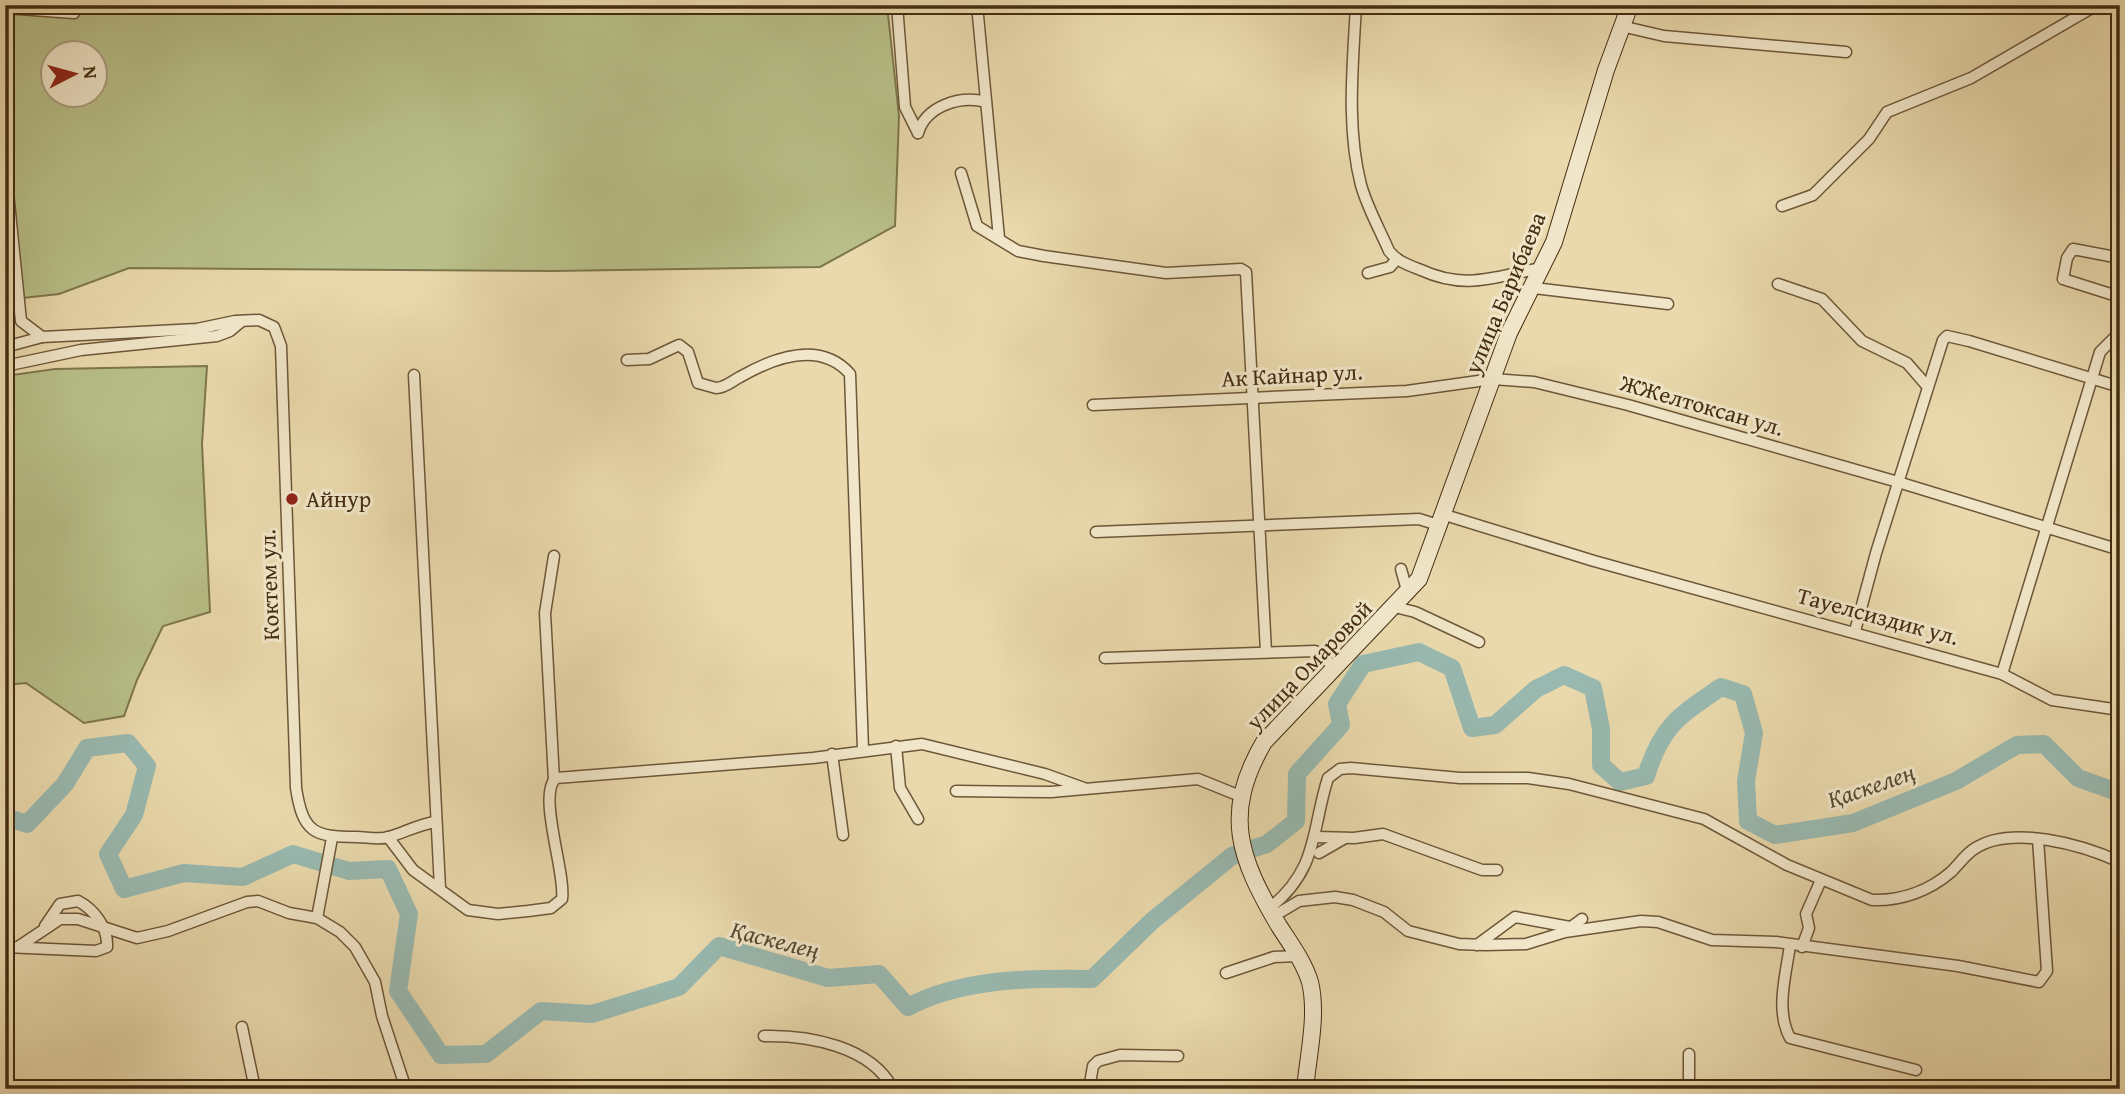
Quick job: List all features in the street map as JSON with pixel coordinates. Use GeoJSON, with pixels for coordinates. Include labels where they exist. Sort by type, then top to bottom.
{"type":"FeatureCollection","features":[{"type":"Feature","properties":{"kind":"street"},"geometry":{"type":"LineString","coordinates":[[897,5],[905,107],[918,133],[921,124],[935,109],[967,100],[986,102]]}},
{"type":"Feature","properties":{"kind":"street"},"geometry":{"type":"LineString","coordinates":[[976,5],[999,238]]}},
{"type":"Feature","properties":{"kind":"street"},"geometry":{"type":"LineString","coordinates":[[1356,5],[1352,88],[1362,187],[1389,251],[1396,260],[1450,282],[1497,278],[1542,268]]}},
{"type":"Feature","properties":{"kind":"street","name":"улица Барибаева"},"geometry":{"type":"LineString","coordinates":[[1408,594],[1419,579],[1443,520],[1509,333],[1534,288],[1554,242],[1621,26],[1630,5]]}},
{"type":"Feature","properties":{"kind":"street"},"geometry":{"type":"LineString","coordinates":[[1782,206],[1814,195],[1869,139],[1887,112],[1970,78],[2097,5]]}},
{"type":"Feature","properties":{"kind":"street"},"geometry":{"type":"LineString","coordinates":[[5,8],[74,13]]}},
{"type":"Feature","properties":{"kind":"street"},"geometry":{"type":"LineString","coordinates":[[1621,26],[1664,36],[1846,52]]}},
{"type":"Feature","properties":{"kind":"street"},"geometry":{"type":"LineString","coordinates":[[1339,87],[1352,88]]}},
{"type":"Feature","properties":{"kind":"street"},"geometry":{"type":"LineString","coordinates":[[5,163],[21,321],[42,337]]}},
{"type":"Feature","properties":{"kind":"street"},"geometry":{"type":"LineString","coordinates":[[961,173],[976,226],[1018,251],[1167,272],[1244,270],[1250,300],[1266,652]]}},
{"type":"Feature","properties":{"kind":"street"},"geometry":{"type":"LineString","coordinates":[[2120,258],[2073,249],[2067,258],[2063,279],[2120,297]]}},
{"type":"Feature","properties":{"kind":"street"},"geometry":{"type":"LineString","coordinates":[[1368,273],[1390,267],[1396,260]]}},
{"type":"Feature","properties":{"kind":"street"},"geometry":{"type":"LineString","coordinates":[[1778,284],[1822,299],[1862,341],[1907,363],[1927,386]]}},
{"type":"Feature","properties":{"kind":"street"},"geometry":{"type":"LineString","coordinates":[[1534,288],[1668,304]]}},
{"type":"Feature","properties":{"kind":"street","name":"Коктем ул."},"geometry":{"type":"LineString","coordinates":[[242,321],[259,320],[274,327],[281,351],[296,788],[303,817],[314,832],[332,838]]}},
{"type":"Feature","properties":{"kind":"street"},"geometry":{"type":"LineString","coordinates":[[5,347],[42,337],[197,329],[242,321]]}},
{"type":"Feature","properties":{"kind":"street"},"geometry":{"type":"LineString","coordinates":[[5,366],[81,350],[217,336],[230,331],[242,321]]}},
{"type":"Feature","properties":{"kind":"street"},"geometry":{"type":"LineString","coordinates":[[2002,674],[2094,379],[2100,352],[2120,332]]}},
{"type":"Feature","properties":{"kind":"street"},"geometry":{"type":"LineString","coordinates":[[1855,631],[1927,386],[1939,348],[1948,336],[2120,387]]}},
{"type":"Feature","properties":{"kind":"street"},"geometry":{"type":"LineString","coordinates":[[627,360],[649,359],[679,345],[688,352],[698,383],[716,388],[769,362],[790,355],[835,360],[850,374],[863,750]]}},
{"type":"Feature","properties":{"kind":"street"},"geometry":{"type":"LineString","coordinates":[[414,375],[440,888]]}},
{"type":"Feature","properties":{"kind":"street","name":"Ак Кайнар ул."},"geometry":{"type":"LineString","coordinates":[[1093,405],[1417,390],[1493,379]]}},
{"type":"Feature","properties":{"kind":"street","name":"ЖЖелтоксан ул."},"geometry":{"type":"LineString","coordinates":[[1493,379],[1555,385],[1898,482],[2120,550]]}},
{"type":"Feature","properties":{"kind":"street","name":"Тауелсиздик ул."},"geometry":{"type":"LineString","coordinates":[[1096,532],[1260,524],[1443,520],[1855,631],[2002,674],[2052,700],[2120,710]]}},
{"type":"Feature","properties":{"kind":"street"},"geometry":{"type":"LineString","coordinates":[[388,838],[413,870],[440,888],[458,905],[478,912],[528,911],[558,904],[564,891],[550,807],[550,786],[554,780],[545,614],[554,556]]}},
{"type":"Feature","properties":{"kind":"street"},"geometry":{"type":"LineString","coordinates":[[1401,569],[1408,594]]}},
{"type":"Feature","properties":{"kind":"street","name":"улица Омаровой"},"geometry":{"type":"LineString","coordinates":[[1305,1089],[1312,996],[1308,976],[1272,912],[1241,842],[1240,796],[1252,762],[1264,742],[1333,668],[1408,594]]}},
{"type":"Feature","properties":{"kind":"street"},"geometry":{"type":"LineString","coordinates":[[1395,607],[1415,612],[1479,642]]}},
{"type":"Feature","properties":{"kind":"street"},"geometry":{"type":"LineString","coordinates":[[1105,658],[1315,651],[1322,654],[1333,668]]}},
{"type":"Feature","properties":{"kind":"street"},"geometry":{"type":"LineString","coordinates":[[554,780],[896,746],[931,745],[1045,774],[1084,788]]}},
{"type":"Feature","properties":{"kind":"street"},"geometry":{"type":"LineString","coordinates":[[896,746],[900,788],[918,819]]}},
{"type":"Feature","properties":{"kind":"street"},"geometry":{"type":"LineString","coordinates":[[832,754],[843,835]]}},
{"type":"Feature","properties":{"kind":"street"},"geometry":{"type":"LineString","coordinates":[[1272,912],[1292,885],[1316,837],[1328,778],[1340,769],[1366,768],[1460,778],[1528,778],[1569,783],[1704,819],[1821,880],[1859,896],[1886,901],[1933,886],[1976,848],[2018,836],[2120,862]]}},
{"type":"Feature","properties":{"kind":"street"},"geometry":{"type":"LineString","coordinates":[[956,791],[1051,792],[1198,779],[1240,796]]}},
{"type":"Feature","properties":{"kind":"street"},"geometry":{"type":"LineString","coordinates":[[319,914],[323,876],[332,838],[388,838],[418,825],[435,822]]}},
{"type":"Feature","properties":{"kind":"street"},"geometry":{"type":"LineString","coordinates":[[1316,837],[1347,838],[1383,834],[1482,870],[1497,870]]}},
{"type":"Feature","properties":{"kind":"street"},"geometry":{"type":"LineString","coordinates":[[1319,853],[1347,838]]}},
{"type":"Feature","properties":{"kind":"street"},"geometry":{"type":"LineString","coordinates":[[1272,912],[1312,898],[1353,900],[1384,912],[1409,931],[1459,944],[1477,945],[1526,944],[1568,929],[1650,921],[1712,940],[1776,942],[1958,966],[2039,982],[2047,971],[2038,839]]}},
{"type":"Feature","properties":{"kind":"street"},"geometry":{"type":"LineString","coordinates":[[1802,947],[1809,928],[1805,914],[1821,880]]}},
{"type":"Feature","properties":{"kind":"street"},"geometry":{"type":"LineString","coordinates":[[5,947],[103,950],[108,944],[103,925],[88,907],[78,901],[60,904],[43,931]]}},
{"type":"Feature","properties":{"kind":"street"},"geometry":{"type":"LineString","coordinates":[[18,947],[60,919],[78,919],[103,925],[120,935],[137,939],[167,931],[231,905],[258,901],[289,913],[319,914],[355,947],[375,982],[406,1089]]}},
{"type":"Feature","properties":{"kind":"street"},"geometry":{"type":"LineString","coordinates":[[1477,945],[1515,917],[1568,929],[1582,919]]}},
{"type":"Feature","properties":{"kind":"street"},"geometry":{"type":"LineString","coordinates":[[1790,945],[1782,1013],[1782,1024],[1790,1038],[1916,1070]]}},
{"type":"Feature","properties":{"kind":"street"},"geometry":{"type":"LineString","coordinates":[[1226,974],[1274,957],[1297,956]]}},
{"type":"Feature","properties":{"kind":"street"},"geometry":{"type":"LineString","coordinates":[[242,1027],[255,1089]]}},
{"type":"Feature","properties":{"kind":"street"},"geometry":{"type":"LineString","coordinates":[[764,1036],[814,1042],[851,1051],[880,1070],[893,1089]]}},
{"type":"Feature","properties":{"kind":"street"},"geometry":{"type":"LineString","coordinates":[[1689,1054],[1689,1089]]}},
{"type":"Feature","properties":{"kind":"street"},"geometry":{"type":"LineString","coordinates":[[1089,1089],[1093,1066],[1108,1057],[1178,1056]]}},
{"type":"Feature","properties":{"kind":"green space"},"geometry":{"type":"Polygon","coordinates":[[[5,5],[887,5],[899,116],[895,226],[820,267],[553,271],[129,268],[59,294],[5,300],[5,5]]]}},
{"type":"Feature","properties":{"kind":"green space"},"geometry":{"type":"Polygon","coordinates":[[[207,366],[202,444],[210,612],[163,626],[137,680],[124,716],[84,723],[26,683],[5,685],[5,376],[55,369],[207,366]]]}},
{"type":"Feature","properties":{"kind":"waterway","name":"Қаскелең"},"geometry":{"type":"LineString","coordinates":[[1255,848],[1267,844],[1296,821],[1297,774],[1341,725],[1337,704],[1363,664],[1419,652],[1452,668],[1472,728],[1495,725],[1536,689],[1564,675],[1593,688],[1601,729],[1601,765],[1620,782],[1646,776],[1666,733],[1694,706],[1721,687],[1743,694],[1754,733],[1746,781],[1748,821],[1775,835],[1853,823],[1956,781],[2017,745],[2044,744],[2078,778],[2120,793]]}},
{"type":"Feature","properties":{"kind":"waterway","name":"Қаскелең"},"geometry":{"type":"LineString","coordinates":[[5,817],[27,824],[65,784],[87,748],[128,743],[147,766],[134,815],[108,854],[124,889],[184,873],[243,877],[293,854],[349,871],[388,869],[409,914],[398,991],[441,1055],[486,1054],[541,1011],[592,1014],[679,987],[719,946],[828,978],[879,974],[908,1007],[929,997],[974,985],[1022,980],[1092,979],[1152,921],[1232,856],[1240,853]]}},
{"type":"Feature","properties":{"kind":"place","name":"Айнур"},"geometry":{"type":"Point","coordinates":[292,499]}}]}
